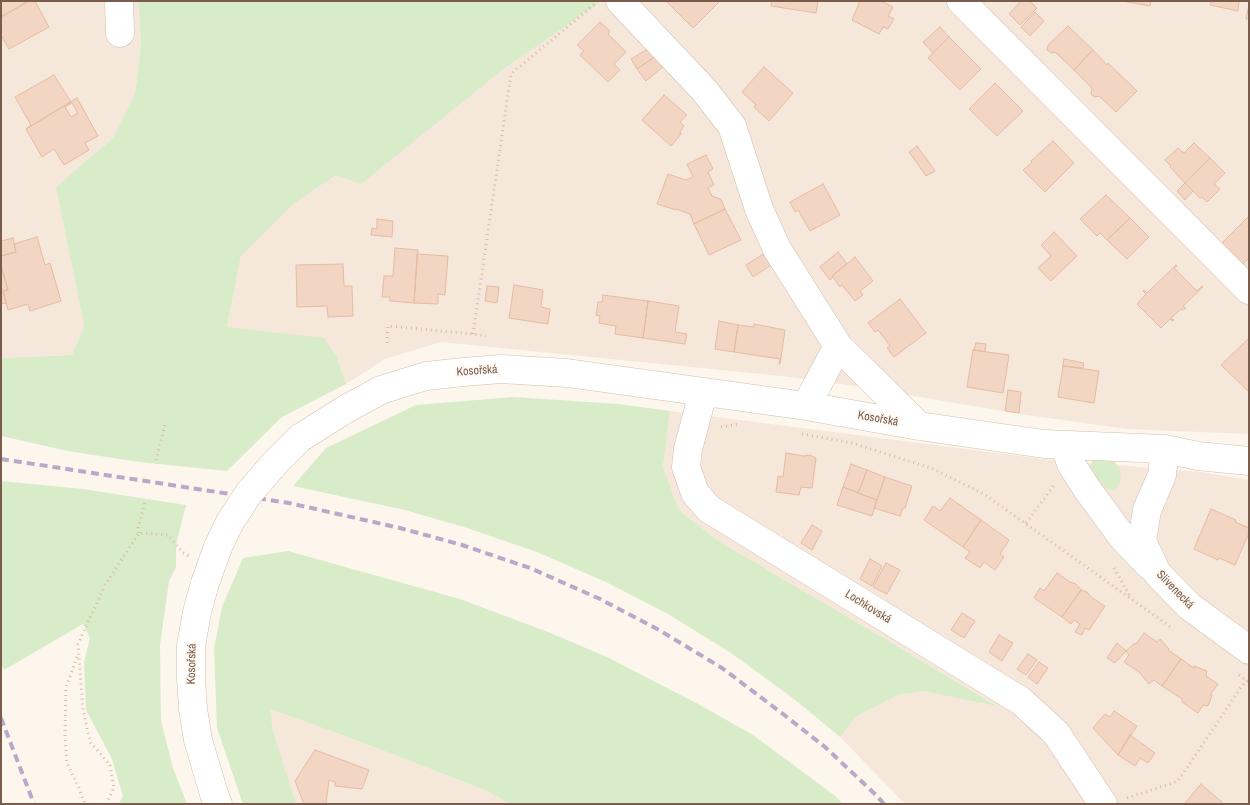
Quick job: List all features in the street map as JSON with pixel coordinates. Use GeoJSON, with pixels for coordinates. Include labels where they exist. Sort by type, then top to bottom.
{"type":"FeatureCollection","features":[{"type":"Feature","properties":{"kind":"street"},"geometry":{"type":"LineString","coordinates":[[119,1],[120,33]]}},
{"type":"Feature","properties":{"kind":"street"},"geometry":{"type":"LineString","coordinates":[[961,1],[1249,290]]}},
{"type":"Feature","properties":{"kind":"street"},"geometry":{"type":"LineString","coordinates":[[610,2],[704,90],[732,126],[759,209],[777,249],[838,346],[919,426]]}},
{"type":"Feature","properties":{"kind":"street"},"geometry":{"type":"LineString","coordinates":[[806,406],[838,346]]}},
{"type":"Feature","properties":{"kind":"street","name":"Kosořská"},"geometry":{"type":"LineString","coordinates":[[218,804],[198,740],[191,678],[191,646],[197,612],[218,547],[230,522],[249,493],[300,438],[381,390],[426,376],[463,372],[502,369],[567,373],[806,406],[919,426],[1044,444],[1165,449]]}},
{"type":"Feature","properties":{"kind":"street","name":"Lochkovská"},"geometry":{"type":"LineString","coordinates":[[703,392],[688,450],[686,467],[695,492],[709,509],[1021,701],[1056,734],[1113,802]]}},
{"type":"Feature","properties":{"kind":"street"},"geometry":{"type":"LineString","coordinates":[[1165,449],[1198,441],[1226,440],[1249,442]]}},
{"type":"Feature","properties":{"kind":"street"},"geometry":{"type":"LineString","coordinates":[[1065,445],[1071,464],[1087,489],[1123,538],[1157,572]]}},
{"type":"Feature","properties":{"kind":"street"},"geometry":{"type":"LineString","coordinates":[[1165,449],[1198,456],[1249,461]]}},
{"type":"Feature","properties":{"kind":"street","name":"Slivenecká"},"geometry":{"type":"LineString","coordinates":[[1165,449],[1162,475],[1147,510],[1142,541],[1157,572],[1243,662]]}},
{"type":"Feature","properties":{"kind":"path"},"geometry":{"type":"LineString","coordinates":[[473,334],[511,74],[594,5],[610,2]]}},
{"type":"Feature","properties":{"kind":"path"},"geometry":{"type":"LineString","coordinates":[[387,343],[388,326],[486,336]]}},
{"type":"Feature","properties":{"kind":"path"},"geometry":{"type":"LineString","coordinates":[[694,428],[703,429],[747,424]]}},
{"type":"Feature","properties":{"kind":"path"},"geometry":{"type":"LineString","coordinates":[[156,460],[165,425]]}},
{"type":"Feature","properties":{"kind":"path"},"geometry":{"type":"LineString","coordinates":[[795,432],[852,443],[931,468],[984,494],[1176,630]]}},
{"type":"Feature","properties":{"kind":"path"},"geometry":{"type":"LineString","coordinates":[[1026,523],[1054,485]]}},
{"type":"Feature","properties":{"kind":"path"},"geometry":{"type":"LineString","coordinates":[[140,533],[138,528],[145,502]]}},
{"type":"Feature","properties":{"kind":"path"},"geometry":{"type":"LineString","coordinates":[[140,533],[168,535],[182,552],[192,558]]}},
{"type":"Feature","properties":{"kind":"path"},"geometry":{"type":"LineString","coordinates":[[106,804],[114,788],[110,765],[90,742],[83,710],[78,644],[105,585],[140,533]]}},
{"type":"Feature","properties":{"kind":"path"},"geometry":{"type":"LineString","coordinates":[[78,654],[66,687],[65,737],[67,763],[85,804]]}},
{"type":"Feature","properties":{"kind":"path"},"geometry":{"type":"LineString","coordinates":[[1113,802],[1178,780],[1247,681],[1243,662]]}},
{"type":"Feature","properties":{"kind":"shaded area"},"geometry":{"type":"Polygon","coordinates":[[[1,1],[138,1],[141,44],[135,94],[113,138],[56,187],[84,326],[72,355],[1,358],[1,1]]]}},
{"type":"Feature","properties":{"kind":"shaded area"},"geometry":{"type":"Polygon","coordinates":[[[602,1],[1249,1],[1249,434],[1127,429],[781,376],[441,342],[385,359],[346,384],[337,357],[227,327],[241,256],[291,206],[336,175],[501,71],[602,1]]]}},
{"type":"Feature","properties":{"kind":"shaded area"},"geometry":{"type":"Polygon","coordinates":[[[670,411],[1043,459],[1201,472],[1249,480],[1249,804],[905,804],[840,737],[857,716],[898,695],[923,691],[996,705],[717,540],[679,510],[663,467],[670,411]]]}},
{"type":"Feature","properties":{"kind":"shaded area"},"geometry":{"type":"Polygon","coordinates":[[[270,709],[487,791],[510,804],[295,804],[273,731],[270,709]]]}},
{"type":"Feature","properties":{"kind":"green space"},"geometry":{"type":"Polygon","coordinates":[[[138,1],[602,1],[501,71],[361,184],[336,175],[291,206],[241,256],[227,327],[324,338],[337,357],[346,384],[282,417],[227,471],[139,462],[68,451],[1,436],[1,358],[72,355],[84,326],[56,187],[113,138],[135,94],[141,44],[138,1]]]}},
{"type":"Feature","properties":{"kind":"green space"},"geometry":{"type":"Polygon","coordinates":[[[513,397],[619,404],[670,411],[663,467],[679,510],[717,540],[997,706],[923,691],[898,695],[857,716],[840,737],[794,699],[731,653],[668,614],[608,583],[537,552],[467,528],[405,510],[293,486],[326,448],[416,405],[513,397]]]}},
{"type":"Feature","properties":{"kind":"green space"},"geometry":{"type":"Polygon","coordinates":[[[1108,459],[1115,462],[1119,468],[1120,483],[1114,490],[1107,489],[1091,471],[1090,466],[1093,460],[1108,459]]]}},
{"type":"Feature","properties":{"kind":"green space"},"geometry":{"type":"Polygon","coordinates":[[[1,481],[83,489],[186,505],[176,545],[176,567],[169,581],[160,645],[161,721],[173,768],[187,804],[119,804],[123,796],[112,759],[86,710],[84,662],[90,638],[83,624],[4,670],[1,664],[1,481]]]}},
{"type":"Feature","properties":{"kind":"green space"},"geometry":{"type":"Polygon","coordinates":[[[288,551],[460,599],[548,632],[607,657],[753,735],[834,795],[843,804],[510,804],[487,791],[270,709],[273,731],[296,804],[243,804],[217,728],[214,649],[222,607],[243,558],[288,551]]]}},
{"type":"Feature","properties":{"kind":"building"},"geometry":{"type":"Polygon","coordinates":[[[1,1],[29,1],[1,17],[1,1]]]}},
{"type":"Feature","properties":{"kind":"building"},"geometry":{"type":"Polygon","coordinates":[[[29,1],[35,1],[49,27],[9,49],[1,35],[1,17],[29,1]]]}},
{"type":"Feature","properties":{"kind":"building"},"geometry":{"type":"Polygon","coordinates":[[[666,1],[720,1],[693,28],[666,1]]]}},
{"type":"Feature","properties":{"kind":"building"},"geometry":{"type":"Polygon","coordinates":[[[772,1],[818,1],[816,13],[771,6],[772,1]]]}},
{"type":"Feature","properties":{"kind":"building"},"geometry":{"type":"Polygon","coordinates":[[[860,1],[881,1],[893,7],[888,16],[894,19],[888,29],[883,27],[879,34],[852,20],[860,1]]]}},
{"type":"Feature","properties":{"kind":"building"},"geometry":{"type":"Polygon","coordinates":[[[1021,1],[1030,1],[1037,8],[1020,25],[1009,14],[1021,1]]]}},
{"type":"Feature","properties":{"kind":"building"},"geometry":{"type":"Polygon","coordinates":[[[1122,1],[1151,1],[1150,6],[1122,1]]]}},
{"type":"Feature","properties":{"kind":"building"},"geometry":{"type":"Polygon","coordinates":[[[1211,1],[1239,1],[1238,11],[1210,5],[1211,1]]]}},
{"type":"Feature","properties":{"kind":"building"},"geometry":{"type":"Polygon","coordinates":[[[1249,4],[1249,19],[1246,19],[1249,4]]]}},
{"type":"Feature","properties":{"kind":"building"},"geometry":{"type":"Polygon","coordinates":[[[1035,12],[1044,21],[1030,36],[1021,27],[1035,12]]]}},
{"type":"Feature","properties":{"kind":"building"},"geometry":{"type":"Polygon","coordinates":[[[600,22],[610,31],[608,34],[626,52],[614,64],[620,70],[608,82],[580,55],[584,51],[577,45],[600,22]]]}},
{"type":"Feature","properties":{"kind":"building"},"geometry":{"type":"Polygon","coordinates":[[[1068,26],[1093,50],[1074,70],[1055,52],[1051,53],[1047,50],[1048,45],[1068,26]]]}},
{"type":"Feature","properties":{"kind":"building"},"geometry":{"type":"Polygon","coordinates":[[[940,27],[949,37],[933,53],[923,42],[940,27]]]}},
{"type":"Feature","properties":{"kind":"building"},"geometry":{"type":"Polygon","coordinates":[[[949,37],[981,69],[960,90],[928,58],[949,37]]]}},
{"type":"Feature","properties":{"kind":"building"},"geometry":{"type":"Polygon","coordinates":[[[648,49],[656,56],[637,69],[631,59],[648,49]]]}},
{"type":"Feature","properties":{"kind":"building"},"geometry":{"type":"Polygon","coordinates":[[[1093,50],[1137,91],[1116,112],[1099,96],[1095,97],[1091,94],[1092,88],[1074,70],[1093,50]]]}},
{"type":"Feature","properties":{"kind":"building"},"geometry":{"type":"Polygon","coordinates":[[[656,56],[665,65],[646,81],[637,69],[656,56]]]}},
{"type":"Feature","properties":{"kind":"building"},"geometry":{"type":"Polygon","coordinates":[[[764,67],[793,93],[769,121],[742,92],[764,67]]]}},
{"type":"Feature","properties":{"kind":"building"},"geometry":{"type":"Polygon","coordinates":[[[54,75],[71,102],[26,129],[31,125],[15,97],[54,75]]]}},
{"type":"Feature","properties":{"kind":"building"},"geometry":{"type":"Polygon","coordinates":[[[995,83],[1023,111],[997,136],[969,109],[995,83]]]}},
{"type":"Feature","properties":{"kind":"building"},"geometry":{"type":"Polygon","coordinates":[[[664,95],[687,115],[680,122],[684,126],[680,132],[681,134],[671,146],[642,120],[664,95]]]}},
{"type":"Feature","properties":{"kind":"building"},"geometry":{"type":"Polygon","coordinates":[[[77,98],[98,136],[85,143],[89,150],[64,165],[54,149],[42,157],[26,129],[77,98]],[[72,103],[65,107],[71,117],[78,113],[72,103]]]}},
{"type":"Feature","properties":{"kind":"building"},"geometry":{"type":"Polygon","coordinates":[[[1053,141],[1074,163],[1045,192],[1023,170],[1053,141]]]}},
{"type":"Feature","properties":{"kind":"building"},"geometry":{"type":"Polygon","coordinates":[[[1194,143],[1210,158],[1185,183],[1165,160],[1178,148],[1184,153],[1194,143]]]}},
{"type":"Feature","properties":{"kind":"building"},"geometry":{"type":"Polygon","coordinates":[[[917,146],[935,171],[926,176],[909,152],[917,146]]]}},
{"type":"Feature","properties":{"kind":"building"},"geometry":{"type":"Polygon","coordinates":[[[706,155],[713,169],[708,172],[714,185],[708,188],[712,196],[721,199],[725,209],[694,224],[690,214],[657,204],[668,174],[686,180],[693,177],[687,164],[706,155]]]}},
{"type":"Feature","properties":{"kind":"building"},"geometry":{"type":"Polygon","coordinates":[[[1210,158],[1225,173],[1214,184],[1220,189],[1207,202],[1202,197],[1200,198],[1185,183],[1210,158]]]}},
{"type":"Feature","properties":{"kind":"building"},"geometry":{"type":"Polygon","coordinates":[[[1185,183],[1193,191],[1185,200],[1177,191],[1185,183]]]}},
{"type":"Feature","properties":{"kind":"building"},"geometry":{"type":"Polygon","coordinates":[[[823,184],[840,215],[810,231],[798,210],[795,212],[790,202],[823,184]]]}},
{"type":"Feature","properties":{"kind":"building"},"geometry":{"type":"Polygon","coordinates":[[[1106,195],[1130,218],[1107,240],[1100,233],[1097,236],[1080,219],[1106,195]]]}},
{"type":"Feature","properties":{"kind":"building"},"geometry":{"type":"Polygon","coordinates":[[[725,209],[741,240],[709,255],[694,224],[725,209]]]}},
{"type":"Feature","properties":{"kind":"building"},"geometry":{"type":"Polygon","coordinates":[[[1249,216],[1249,258],[1242,265],[1221,244],[1249,216]]]}},
{"type":"Feature","properties":{"kind":"building"},"geometry":{"type":"Polygon","coordinates":[[[1130,218],[1149,237],[1127,259],[1107,240],[1130,218]]]}},
{"type":"Feature","properties":{"kind":"building"},"geometry":{"type":"Polygon","coordinates":[[[377,219],[393,221],[392,237],[371,235],[372,228],[377,229],[377,219]]]}},
{"type":"Feature","properties":{"kind":"building"},"geometry":{"type":"Polygon","coordinates":[[[1054,232],[1077,256],[1051,281],[1038,268],[1051,256],[1041,245],[1054,232]]]}},
{"type":"Feature","properties":{"kind":"building"},"geometry":{"type":"Polygon","coordinates":[[[37,237],[45,265],[50,263],[61,301],[30,311],[28,304],[8,310],[3,291],[8,290],[1,266],[1,256],[16,252],[14,244],[37,237]]]}},
{"type":"Feature","properties":{"kind":"building"},"geometry":{"type":"Polygon","coordinates":[[[13,238],[16,252],[1,256],[1,241],[13,238]]]}},
{"type":"Feature","properties":{"kind":"building"},"geometry":{"type":"Polygon","coordinates":[[[395,248],[418,250],[414,303],[390,301],[390,297],[382,297],[384,276],[393,276],[395,248]]]}},
{"type":"Feature","properties":{"kind":"building"},"geometry":{"type":"Polygon","coordinates":[[[838,252],[847,264],[832,276],[830,280],[820,267],[838,252]]]}},
{"type":"Feature","properties":{"kind":"building"},"geometry":{"type":"Polygon","coordinates":[[[765,253],[771,265],[753,277],[746,265],[765,253]]]}},
{"type":"Feature","properties":{"kind":"building"},"geometry":{"type":"Polygon","coordinates":[[[417,254],[448,256],[445,295],[438,294],[438,304],[414,303],[417,254]]]}},
{"type":"Feature","properties":{"kind":"building"},"geometry":{"type":"Polygon","coordinates":[[[855,257],[873,281],[860,291],[863,295],[855,301],[842,285],[840,287],[832,276],[855,257]]]}},
{"type":"Feature","properties":{"kind":"building"},"geometry":{"type":"Polygon","coordinates":[[[343,264],[344,286],[352,286],[353,316],[328,317],[327,306],[297,307],[296,265],[343,264]]]}},
{"type":"Feature","properties":{"kind":"building"},"geometry":{"type":"Polygon","coordinates":[[[1176,265],[1174,268],[1197,291],[1203,287],[1183,306],[1186,308],[1181,309],[1171,318],[1173,321],[1170,319],[1161,328],[1137,304],[1146,294],[1144,290],[1147,293],[1176,265]]]}},
{"type":"Feature","properties":{"kind":"building"},"geometry":{"type":"Polygon","coordinates":[[[1,266],[8,290],[3,291],[6,303],[1,304],[1,266]]]}},
{"type":"Feature","properties":{"kind":"building"},"geometry":{"type":"Polygon","coordinates":[[[514,285],[543,290],[541,307],[550,309],[548,324],[509,318],[514,285]]]}},
{"type":"Feature","properties":{"kind":"building"},"geometry":{"type":"Polygon","coordinates":[[[487,286],[499,287],[497,303],[485,301],[487,286]]]}},
{"type":"Feature","properties":{"kind":"building"},"geometry":{"type":"Polygon","coordinates":[[[603,295],[648,301],[643,338],[615,334],[616,326],[599,323],[600,316],[596,315],[598,302],[602,302],[603,295]]]}},
{"type":"Feature","properties":{"kind":"building"},"geometry":{"type":"Polygon","coordinates":[[[900,299],[926,333],[894,357],[887,348],[890,346],[878,330],[875,332],[868,323],[900,299]]]}},
{"type":"Feature","properties":{"kind":"building"},"geometry":{"type":"Polygon","coordinates":[[[648,301],[679,306],[675,332],[687,334],[685,344],[643,338],[648,301]]]}},
{"type":"Feature","properties":{"kind":"building"},"geometry":{"type":"Polygon","coordinates":[[[719,321],[738,325],[734,352],[715,349],[719,321]]]}},
{"type":"Feature","properties":{"kind":"building"},"geometry":{"type":"Polygon","coordinates":[[[754,324],[785,330],[780,364],[780,359],[734,352],[738,325],[754,327],[754,324]]]}},
{"type":"Feature","properties":{"kind":"building"},"geometry":{"type":"Polygon","coordinates":[[[1249,338],[1249,392],[1221,365],[1249,338]]]}},
{"type":"Feature","properties":{"kind":"building"},"geometry":{"type":"Polygon","coordinates":[[[976,343],[986,344],[985,352],[974,350],[976,343]]]}},
{"type":"Feature","properties":{"kind":"building"},"geometry":{"type":"Polygon","coordinates":[[[973,350],[1009,355],[1003,393],[967,387],[973,350]]]}},
{"type":"Feature","properties":{"kind":"building"},"geometry":{"type":"Polygon","coordinates":[[[1064,359],[1084,363],[1083,368],[1063,366],[1064,359]]]}},
{"type":"Feature","properties":{"kind":"building"},"geometry":{"type":"Polygon","coordinates":[[[1063,366],[1099,371],[1094,403],[1058,397],[1063,366]]]}},
{"type":"Feature","properties":{"kind":"building"},"geometry":{"type":"Polygon","coordinates":[[[1008,390],[1021,392],[1019,413],[1005,411],[1008,390]]]}},
{"type":"Feature","properties":{"kind":"building"},"geometry":{"type":"Polygon","coordinates":[[[786,453],[803,456],[810,455],[816,458],[812,488],[801,487],[799,495],[776,492],[778,476],[783,477],[786,453]]]}},
{"type":"Feature","properties":{"kind":"building"},"geometry":{"type":"Polygon","coordinates":[[[851,464],[867,470],[858,493],[843,487],[851,464]]]}},
{"type":"Feature","properties":{"kind":"building"},"geometry":{"type":"Polygon","coordinates":[[[867,470],[885,477],[877,500],[858,493],[867,470]]]}},
{"type":"Feature","properties":{"kind":"building"},"geometry":{"type":"Polygon","coordinates":[[[885,477],[912,486],[905,508],[903,508],[900,516],[874,508],[885,477]]]}},
{"type":"Feature","properties":{"kind":"building"},"geometry":{"type":"Polygon","coordinates":[[[843,487],[877,500],[872,516],[837,505],[843,487]]]}},
{"type":"Feature","properties":{"kind":"building"},"geometry":{"type":"Polygon","coordinates":[[[950,498],[981,520],[963,547],[924,520],[933,506],[940,511],[950,498]]]}},
{"type":"Feature","properties":{"kind":"building"},"geometry":{"type":"Polygon","coordinates":[[[1211,509],[1249,528],[1249,533],[1235,565],[1219,558],[1218,560],[1194,549],[1211,509]]]}},
{"type":"Feature","properties":{"kind":"building"},"geometry":{"type":"Polygon","coordinates":[[[981,520],[1009,540],[1000,554],[1004,557],[995,570],[984,562],[980,568],[965,558],[970,552],[963,547],[981,520]]]}},
{"type":"Feature","properties":{"kind":"building"},"geometry":{"type":"Polygon","coordinates":[[[812,525],[822,531],[812,550],[801,543],[812,525]]]}},
{"type":"Feature","properties":{"kind":"building"},"geometry":{"type":"Polygon","coordinates":[[[870,559],[882,566],[872,586],[860,579],[870,559]]]}},
{"type":"Feature","properties":{"kind":"building"},"geometry":{"type":"Polygon","coordinates":[[[886,563],[900,570],[887,594],[873,587],[886,563]]]}},
{"type":"Feature","properties":{"kind":"building"},"geometry":{"type":"Polygon","coordinates":[[[1057,573],[1076,584],[1081,590],[1062,617],[1034,598],[1040,588],[1044,591],[1057,573]]]}},
{"type":"Feature","properties":{"kind":"building"},"geometry":{"type":"Polygon","coordinates":[[[1081,590],[1087,592],[1105,606],[1089,630],[1085,628],[1082,635],[1075,632],[1080,624],[1074,620],[1071,624],[1062,617],[1081,590]]]}},
{"type":"Feature","properties":{"kind":"building"},"geometry":{"type":"Polygon","coordinates":[[[962,613],[975,621],[964,638],[951,630],[962,613]]]}},
{"type":"Feature","properties":{"kind":"building"},"geometry":{"type":"Polygon","coordinates":[[[1144,633],[1157,642],[1160,639],[1168,650],[1181,659],[1162,686],[1154,680],[1149,684],[1139,672],[1124,662],[1129,655],[1126,651],[1136,644],[1144,633]]]}},
{"type":"Feature","properties":{"kind":"building"},"geometry":{"type":"Polygon","coordinates":[[[999,635],[1013,643],[1002,661],[989,652],[999,635]]]}},
{"type":"Feature","properties":{"kind":"building"},"geometry":{"type":"Polygon","coordinates":[[[1117,643],[1126,651],[1115,663],[1107,658],[1117,643]]]}},
{"type":"Feature","properties":{"kind":"building"},"geometry":{"type":"Polygon","coordinates":[[[1028,654],[1037,660],[1026,675],[1017,669],[1028,654]]]}},
{"type":"Feature","properties":{"kind":"building"},"geometry":{"type":"Polygon","coordinates":[[[1181,659],[1194,668],[1194,666],[1207,671],[1206,676],[1218,684],[1210,695],[1212,695],[1208,706],[1203,705],[1198,713],[1182,702],[1182,699],[1162,686],[1181,659]]]}},
{"type":"Feature","properties":{"kind":"building"},"geometry":{"type":"Polygon","coordinates":[[[1039,662],[1048,668],[1037,684],[1028,677],[1039,662]]]}},
{"type":"Feature","properties":{"kind":"building"},"geometry":{"type":"Polygon","coordinates":[[[1114,711],[1137,726],[1118,755],[1093,728],[1105,714],[1110,717],[1114,711]]]}},
{"type":"Feature","properties":{"kind":"building"},"geometry":{"type":"Polygon","coordinates":[[[1130,735],[1155,753],[1148,763],[1140,758],[1135,766],[1118,755],[1130,735]]]}},
{"type":"Feature","properties":{"kind":"building"},"geometry":{"type":"Polygon","coordinates":[[[315,750],[369,770],[362,789],[335,786],[335,782],[329,780],[326,804],[304,804],[295,781],[315,750]]]}},
{"type":"Feature","properties":{"kind":"building"},"geometry":{"type":"Polygon","coordinates":[[[1201,784],[1224,804],[1184,804],[1201,784]]]}},
{"type":"Feature","properties":{"kind":"railway"},"geometry":{"type":"LineString","coordinates":[[1,459],[289,503],[400,528],[462,545],[530,568],[600,599],[659,630],[722,668],[825,747],[884,804]]}},
{"type":"Feature","properties":{"kind":"railway"},"geometry":{"type":"LineString","coordinates":[[1,718],[34,804]]}}]}
